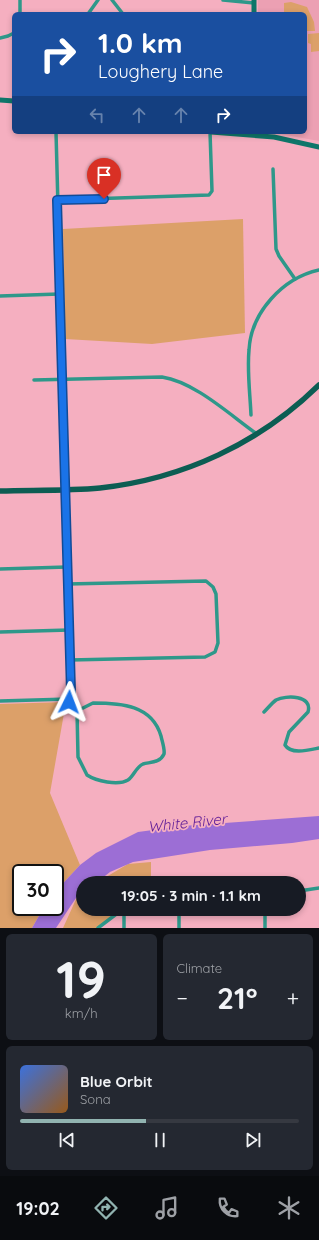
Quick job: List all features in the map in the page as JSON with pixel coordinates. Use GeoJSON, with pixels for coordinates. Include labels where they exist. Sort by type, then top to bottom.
{"type":"FeatureCollection","features":[{"type":"Feature","properties":{"kind":"main road"},"geometry":{"type":"LineString","coordinates":[[0,491],[64,490],[122,485],[168,474],[212,458],[257,434],[292,410],[319,385]]}},
{"type":"Feature","properties":{"kind":"street"},"geometry":{"type":"LineString","coordinates":[[20,0],[20,12]]}},
{"type":"Feature","properties":{"kind":"street"},"geometry":{"type":"LineString","coordinates":[[89,12],[98,0]]}},
{"type":"Feature","properties":{"kind":"street"},"geometry":{"type":"LineString","coordinates":[[112,0],[121,12]]}},
{"type":"Feature","properties":{"kind":"street"},"geometry":{"type":"LineString","coordinates":[[223,0],[254,1],[254,12]]}},
{"type":"Feature","properties":{"kind":"street"},"geometry":{"type":"LineString","coordinates":[[0,38],[12,34]]}},
{"type":"Feature","properties":{"kind":"street"},"geometry":{"type":"LineString","coordinates":[[0,100],[12,101]]}},
{"type":"Feature","properties":{"kind":"street"},"geometry":{"type":"LineString","coordinates":[[56,134],[64,490],[71,692],[69,698],[70,703],[77,711],[78,757],[84,772],[91,778],[104,781],[125,781],[132,776],[140,766],[156,761],[163,755],[163,745],[157,726],[143,711],[126,705],[105,703],[89,704],[77,711]]}},
{"type":"Feature","properties":{"kind":"street"},"geometry":{"type":"LineString","coordinates":[[57,200],[209,195],[212,192],[211,134]]}},
{"type":"Feature","properties":{"kind":"street"},"geometry":{"type":"LineString","coordinates":[[262,134],[319,146]]}},
{"type":"Feature","properties":{"kind":"street"},"geometry":{"type":"LineString","coordinates":[[273,169],[276,249],[280,258],[295,279]]}},
{"type":"Feature","properties":{"kind":"street"},"geometry":{"type":"LineString","coordinates":[[251,415],[249,351],[253,332],[260,315],[272,298],[295,279],[319,270]]}},
{"type":"Feature","properties":{"kind":"street"},"geometry":{"type":"LineString","coordinates":[[0,296],[59,294]]}},
{"type":"Feature","properties":{"kind":"street"},"geometry":{"type":"LineString","coordinates":[[34,380],[162,377],[175,379],[192,388],[257,434]]}},
{"type":"Feature","properties":{"kind":"street"},"geometry":{"type":"LineString","coordinates":[[0,569],[67,567]]}},
{"type":"Feature","properties":{"kind":"street"},"geometry":{"type":"LineString","coordinates":[[67,584],[203,580],[212,585],[216,594],[218,644],[212,654],[205,657],[70,660]]}},
{"type":"Feature","properties":{"kind":"street"},"geometry":{"type":"LineString","coordinates":[[0,632],[69,630]]}},
{"type":"Feature","properties":{"kind":"street"},"geometry":{"type":"LineString","coordinates":[[264,712],[275,701],[280,699],[296,697],[306,701],[308,705],[308,712],[289,732],[285,745],[287,749],[292,751],[319,748]]}},
{"type":"Feature","properties":{"kind":"street"},"geometry":{"type":"LineString","coordinates":[[0,700],[69,698]]}},
{"type":"Feature","properties":{"kind":"street"},"geometry":{"type":"LineString","coordinates":[[306,890],[319,888]]}},
{"type":"Feature","properties":{"kind":"street"},"geometry":{"type":"LineString","coordinates":[[98,928],[114,916]]}},
{"type":"Feature","properties":{"kind":"street"},"geometry":{"type":"LineString","coordinates":[[123,916],[124,928]]}},
{"type":"Feature","properties":{"kind":"street"},"geometry":{"type":"LineString","coordinates":[[179,916],[179,928]]}},
{"type":"Feature","properties":{"kind":"street"},"geometry":{"type":"LineString","coordinates":[[265,916],[265,928]]}},
{"type":"Feature","properties":{"kind":"shaded area"},"geometry":{"type":"Polygon","coordinates":[[[258,0],[319,0],[319,141],[280,134],[307,134],[307,12],[258,12],[258,0]]]}},
{"type":"Feature","properties":{"kind":"shaded area"},"geometry":{"type":"Polygon","coordinates":[[[291,2],[307,7],[314,22],[315,31],[307,31],[307,12],[284,12],[284,3],[291,2]]]}},
{"type":"Feature","properties":{"kind":"shaded area"},"geometry":{"type":"Polygon","coordinates":[[[319,33],[319,51],[311,52],[311,44],[308,43],[308,34],[319,33]]]}},
{"type":"Feature","properties":{"kind":"shaded area"},"geometry":{"type":"Polygon","coordinates":[[[243,219],[245,333],[152,344],[65,339],[63,229],[243,219]]]}},
{"type":"Feature","properties":{"kind":"shaded area"},"geometry":{"type":"Polygon","coordinates":[[[66,702],[50,793],[80,865],[64,882],[64,864],[12,864],[12,916],[39,916],[32,928],[0,928],[0,704],[66,702]]]}},
{"type":"Feature","properties":{"kind":"shaded area"},"geometry":{"type":"Polygon","coordinates":[[[319,816],[319,839],[292,843],[210,850],[133,862],[110,872],[105,876],[76,876],[76,898],[64,916],[64,882],[80,865],[96,853],[138,832],[183,826],[319,816]]]}},
{"type":"Feature","properties":{"kind":"shaded area"},"geometry":{"type":"Polygon","coordinates":[[[151,862],[151,876],[108,876],[128,864],[151,862]]]}},
{"type":"Feature","properties":{"kind":"shaded area"},"geometry":{"type":"Polygon","coordinates":[[[76,899],[76,916],[113,916],[97,928],[63,928],[76,899]]]}},
{"type":"Feature","properties":{"kind":"shaded area"},"geometry":{"type":"Polygon","coordinates":[[[39,916],[64,916],[56,928],[32,928],[39,916]]]}},
{"type":"Feature","properties":{"kind":"route"},"geometry":{"type":"LineString","coordinates":[[69,702],[71,692],[57,200],[104,199]]}},
{"type":"Feature","properties":{"kind":"water label","name":"White River"},"geometry":{"type":"Point","coordinates":[187,823]}}]}
